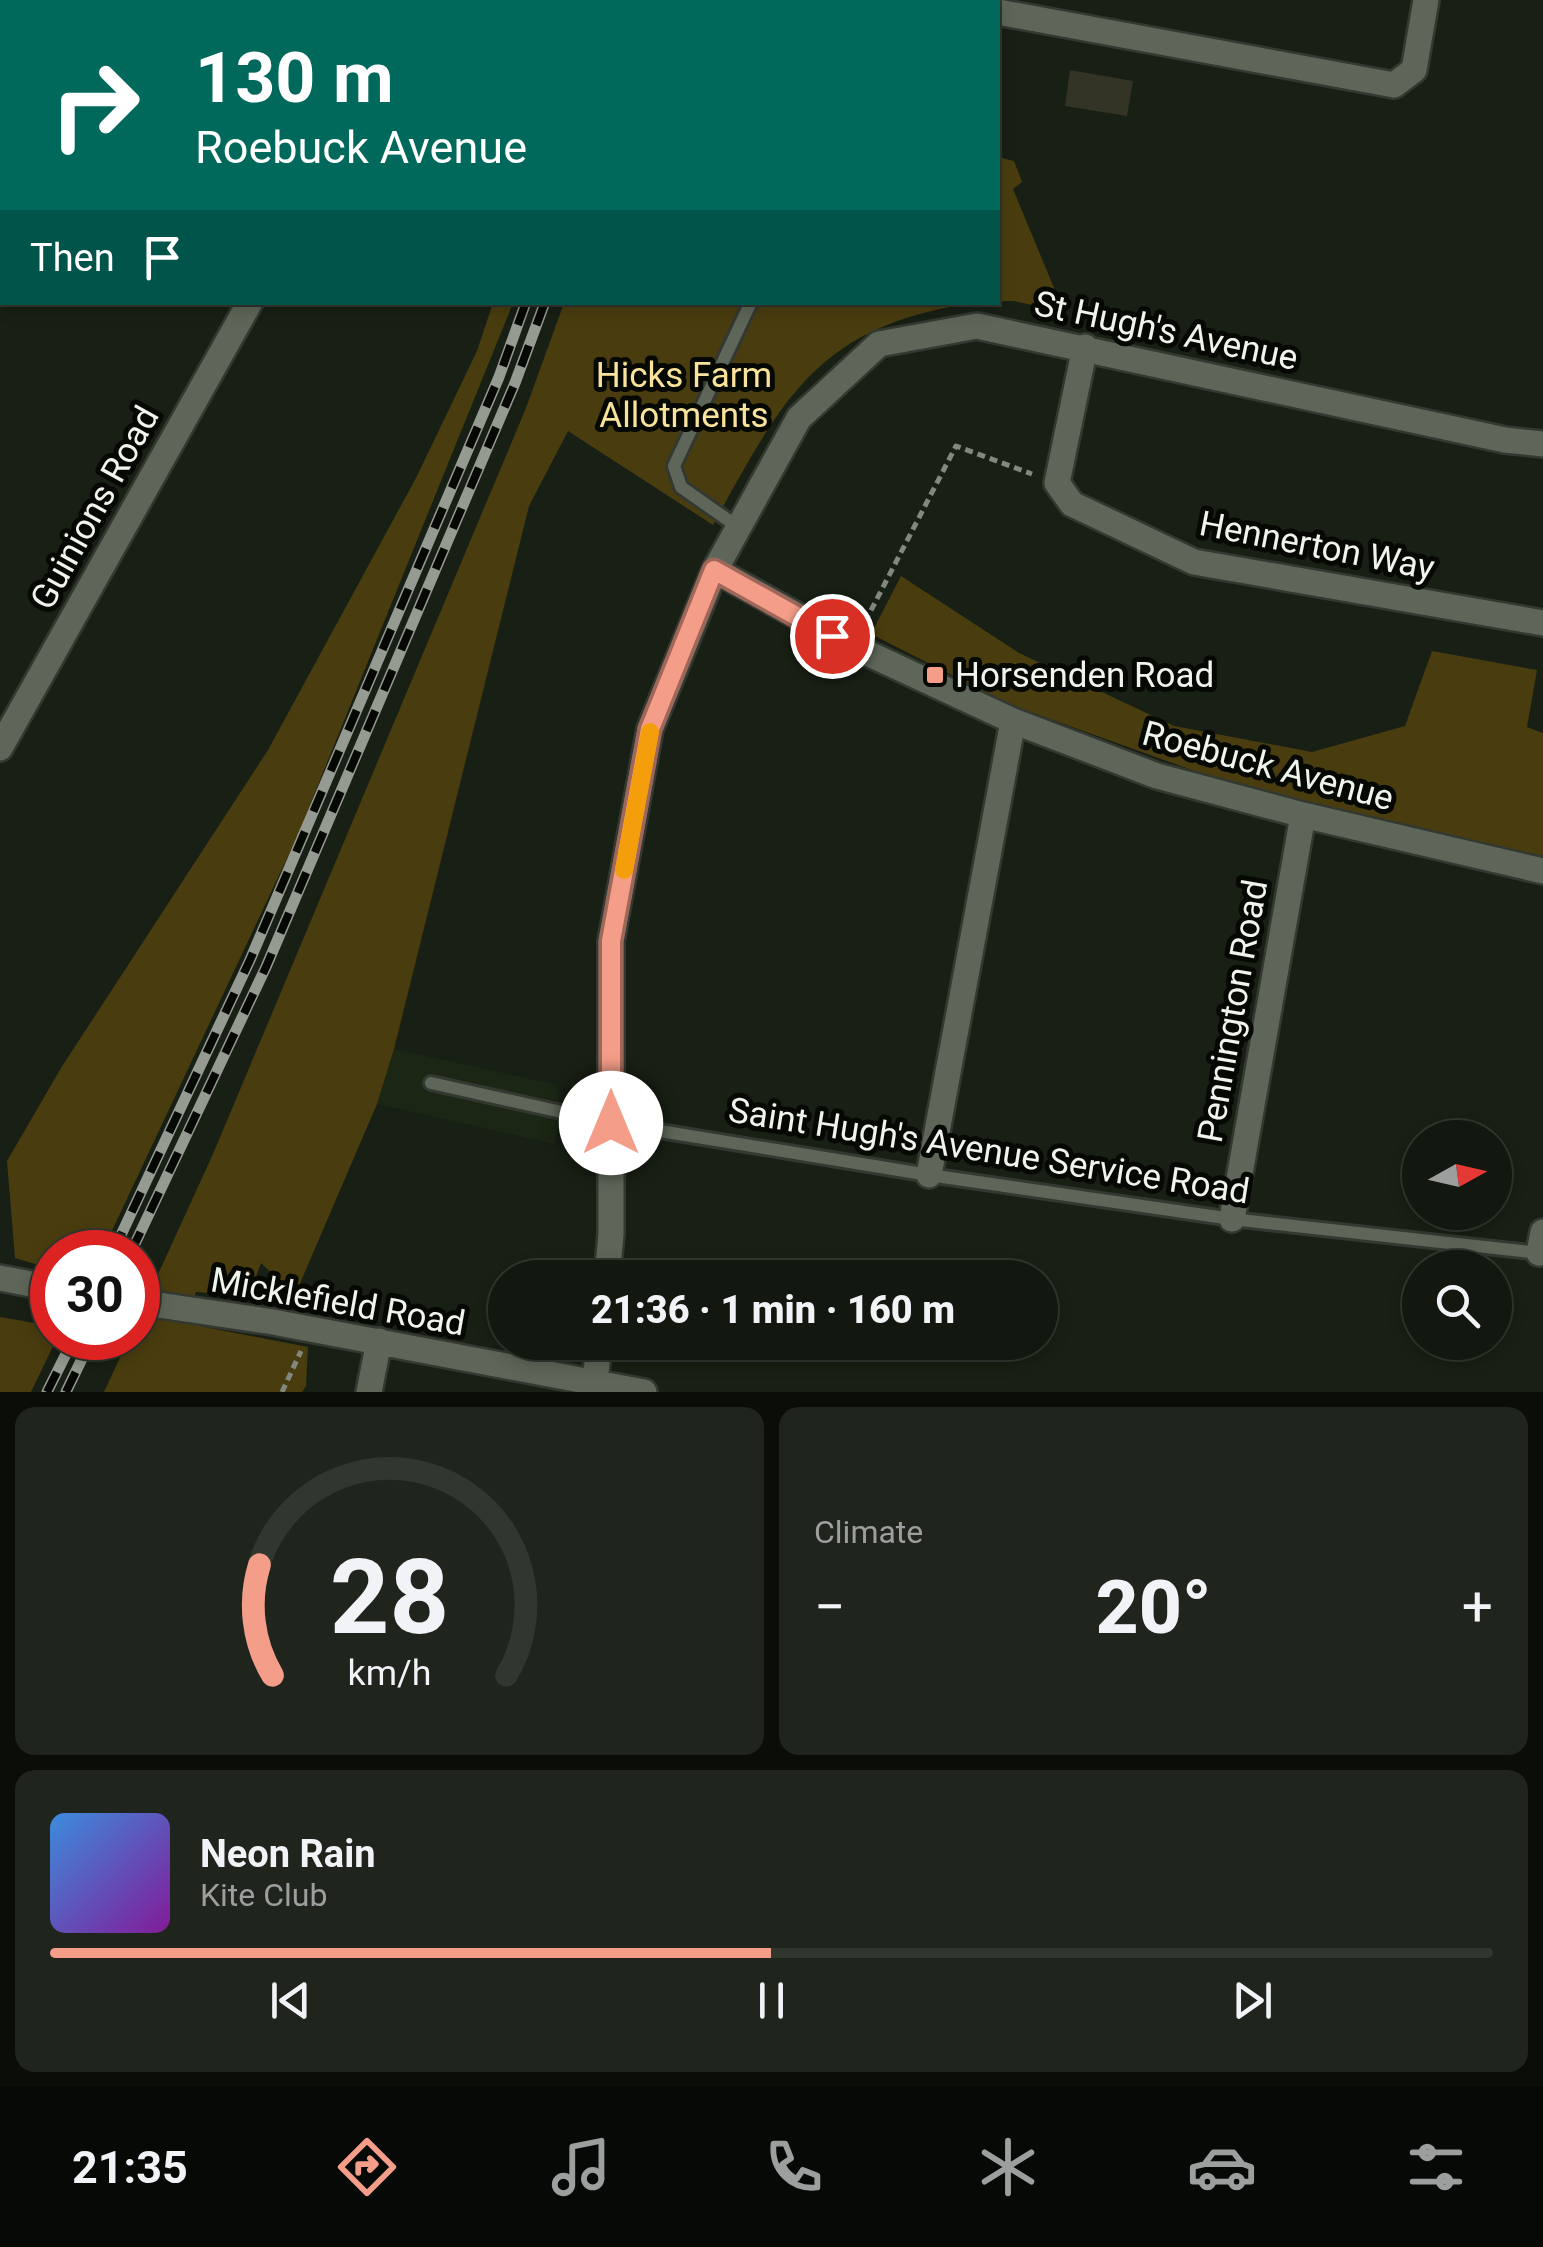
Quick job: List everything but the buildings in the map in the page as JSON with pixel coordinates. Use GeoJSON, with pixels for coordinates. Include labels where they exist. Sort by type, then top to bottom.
{"type":"FeatureCollection","features":[{"type":"Feature","properties":{"kind":"street"},"geometry":{"type":"LineString","coordinates":[[1000,12],[1394,85],[1414,70],[1426,0]]}},
{"type":"Feature","properties":{"kind":"street","name":"Guinions Road"},"geometry":{"type":"LineString","coordinates":[[0,748],[248,305]]}},
{"type":"Feature","properties":{"kind":"street","name":"St Hugh's Avenue"},"geometry":{"type":"LineString","coordinates":[[608,1260],[611,941],[650,729],[714,570],[799,418],[880,344],[977,326],[1505,440],[1543,444]]}},
{"type":"Feature","properties":{"kind":"street"},"geometry":{"type":"LineString","coordinates":[[1057,483],[1085,347]]}},
{"type":"Feature","properties":{"kind":"street","name":"Hennerton Way"},"geometry":{"type":"LineString","coordinates":[[1057,483],[1072,504],[1194,562],[1543,623]]}},
{"type":"Feature","properties":{"kind":"street","name":"Roebuck Avenue"},"geometry":{"type":"LineString","coordinates":[[714,570],[852,646],[1013,721],[1157,776],[1543,871]]}},
{"type":"Feature","properties":{"kind":"street"},"geometry":{"type":"LineString","coordinates":[[929,1175],[1013,721]]}},
{"type":"Feature","properties":{"kind":"street","name":"Pennington Road"},"geometry":{"type":"LineString","coordinates":[[1232,1218],[1303,815]]}},
{"type":"Feature","properties":{"kind":"street"},"geometry":{"type":"LineString","coordinates":[[0,1278],[30,1284]]}},
{"type":"Feature","properties":{"kind":"street","name":"Micklefield Road"},"geometry":{"type":"LineString","coordinates":[[160,1306],[379,1341],[525,1381],[595,1383],[644,1392]]}},
{"type":"Feature","properties":{"kind":"street"},"geometry":{"type":"LineString","coordinates":[[369,1392],[379,1341]]}},
{"type":"Feature","properties":{"kind":"street"},"geometry":{"type":"LineString","coordinates":[[595,1383],[597,1360]]}},
{"type":"Feature","properties":{"kind":"lane"},"geometry":{"type":"LineString","coordinates":[[738,528],[681,487],[674,466],[750,305]]}},
{"type":"Feature","properties":{"kind":"lane","name":"Saint Hugh's Avenue Service Road"},"geometry":{"type":"LineString","coordinates":[[431,1083],[611,1123],[929,1175],[1232,1218],[1542,1247]]}},
{"type":"Feature","properties":{"kind":"path"},"geometry":{"type":"LineString","coordinates":[[852,646],[956,446],[1057,483]]}},
{"type":"Feature","properties":{"kind":"path"},"geometry":{"type":"LineString","coordinates":[[282,1392],[308,1330]]}},
{"type":"Feature","properties":{"kind":"shaded area"},"geometry":{"type":"Polygon","coordinates":[[[394,1049],[557,1085],[561,1116],[554,1144],[377,1104],[394,1049]]]}},
{"type":"Feature","properties":{"kind":"green space"},"geometry":{"type":"Polygon","coordinates":[[[1000,158],[1014,161],[1022,182],[1013,189],[1064,312],[1000,301],[1000,158]]]}},
{"type":"Feature","properties":{"kind":"green space"},"geometry":{"type":"Polygon","coordinates":[[[492,305],[512,305],[297,837],[112,1230],[30,1230],[30,1262],[15,1258],[7,1161],[61,1068],[268,750],[416,478],[477,351],[492,305]]]}},
{"type":"Feature","properties":{"kind":"green space","name":"Hicks Farm Allotments"},"geometry":{"type":"Polygon","coordinates":[[[563,305],[964,305],[878,329],[842,349],[812,374],[785,404],[762,439],[713,525],[568,431],[529,506],[377,1104],[295,1295],[261,1263],[249,1296],[196,1292],[184,1323],[308,1347],[306,1386],[302,1392],[104,1392],[119,1360],[160,1360],[160,1270],[213,1154],[526,408],[563,305]]]}},
{"type":"Feature","properties":{"kind":"green space"},"geometry":{"type":"Polygon","coordinates":[[[901,576],[1019,653],[1174,726],[1312,752],[1405,726],[1432,651],[1537,670],[1527,727],[1543,733],[1543,859],[1292,806],[1011,705],[871,634],[901,576]]]}},
{"type":"Feature","properties":{"kind":"green space"},"geometry":{"type":"Polygon","coordinates":[[[0,1317],[30,1322],[30,1360],[46,1360],[31,1392],[0,1392],[0,1317]]]}},
{"type":"Feature","properties":{"kind":"railway"},"geometry":{"type":"LineString","coordinates":[[123,1230],[250,960],[499,377],[525,305]]}},
{"type":"Feature","properties":{"kind":"railway"},"geometry":{"type":"LineString","coordinates":[[141,1230],[266,967],[515,383],[544,305]]}},
{"type":"Feature","properties":{"kind":"railway"},"geometry":{"type":"LineString","coordinates":[[47,1392],[63,1360]]}},
{"type":"Feature","properties":{"kind":"railway"},"geometry":{"type":"LineString","coordinates":[[66,1392],[81,1360]]}},
{"type":"Feature","properties":{"kind":"slow traffic"},"geometry":{"type":"LineString","coordinates":[[624,870],[650,732]]}},
{"type":"Feature","properties":{"kind":"place","name":"Horsenden Road"},"geometry":{"type":"Point","coordinates":[935,675]}},
{"type":"Feature","properties":{"kind":"route"},"geometry":{"type":"LineString","coordinates":[[611,1123],[611,941],[650,729],[714,570],[832,636]]}}]}
